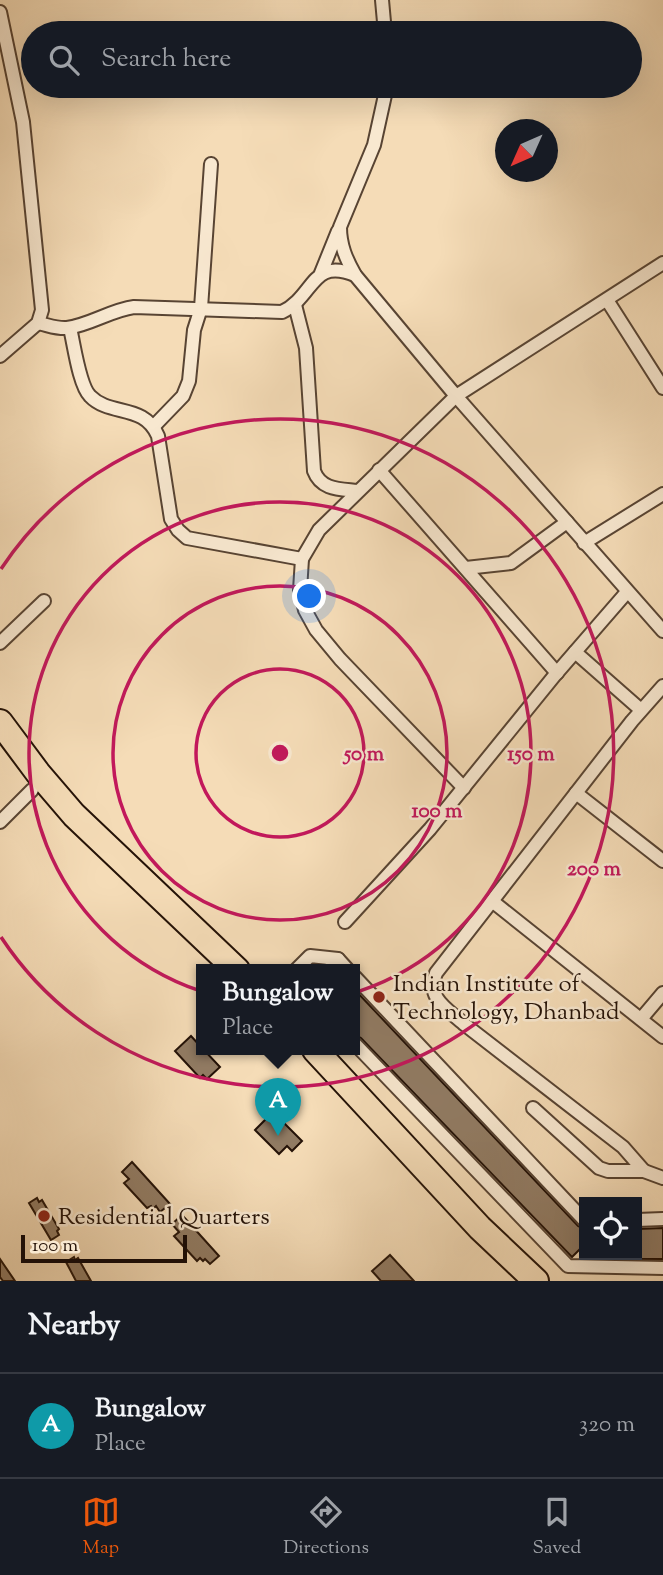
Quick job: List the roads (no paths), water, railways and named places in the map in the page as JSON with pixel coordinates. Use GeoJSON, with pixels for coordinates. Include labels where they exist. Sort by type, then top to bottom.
{"type":"FeatureCollection","features":[{"type":"Feature","properties":{"kind":"highway"},"geometry":{"type":"LineString","coordinates":[[0,722],[38,774],[74,815],[231,964]]}},
{"type":"Feature","properties":{"kind":"highway"},"geometry":{"type":"LineString","coordinates":[[0,749],[32,790],[95,858],[211,964]]}},
{"type":"Feature","properties":{"kind":"highway"},"geometry":{"type":"LineString","coordinates":[[302,1055],[496,1266],[513,1281]]}},
{"type":"Feature","properties":{"kind":"highway"},"geometry":{"type":"LineString","coordinates":[[320,1055],[480,1228],[536,1281]]}},
{"type":"Feature","properties":{"kind":"street"},"geometry":{"type":"LineString","coordinates":[[382,0],[384,21]]}},
{"type":"Feature","properties":{"kind":"street"},"geometry":{"type":"LineString","coordinates":[[0,12],[23,122],[42,310],[38,323],[3,348]]}},
{"type":"Feature","properties":{"kind":"street"},"geometry":{"type":"LineString","coordinates":[[38,323],[70,328],[119,309],[134,307],[276,313],[295,305],[321,273],[374,145],[384,98]]}},
{"type":"Feature","properties":{"kind":"street"},"geometry":{"type":"LineString","coordinates":[[154,426],[183,396],[189,381],[194,330],[201,309],[211,164]]}},
{"type":"Feature","properties":{"kind":"street"},"geometry":{"type":"LineString","coordinates":[[340,227],[344,251],[355,275],[456,396],[663,631]]}},
{"type":"Feature","properties":{"kind":"street"},"geometry":{"type":"LineString","coordinates":[[464,788],[316,630],[305,610],[300,590],[302,559],[319,530],[456,396],[663,263]]}},
{"type":"Feature","properties":{"kind":"street"},"geometry":{"type":"LineString","coordinates":[[321,273],[332,268],[355,275]]}},
{"type":"Feature","properties":{"kind":"street"},"geometry":{"type":"LineString","coordinates":[[607,300],[663,388]]}},
{"type":"Feature","properties":{"kind":"street"},"geometry":{"type":"LineString","coordinates":[[295,305],[306,348],[314,471],[317,479],[326,486],[357,491]]}},
{"type":"Feature","properties":{"kind":"street"},"geometry":{"type":"LineString","coordinates":[[70,328],[84,386],[90,396],[98,403],[146,419],[154,426],[158,436],[171,519],[177,530],[187,538],[302,559]]}},
{"type":"Feature","properties":{"kind":"street"},"geometry":{"type":"LineString","coordinates":[[379,470],[557,673]]}},
{"type":"Feature","properties":{"kind":"street"},"geometry":{"type":"LineString","coordinates":[[584,543],[663,494]]}},
{"type":"Feature","properties":{"kind":"street"},"geometry":{"type":"LineString","coordinates":[[466,568],[511,563],[567,522]]}},
{"type":"Feature","properties":{"kind":"street"},"geometry":{"type":"LineString","coordinates":[[345,922],[430,829],[626,592]]}},
{"type":"Feature","properties":{"kind":"street"},"geometry":{"type":"LineString","coordinates":[[0,643],[44,601]]}},
{"type":"Feature","properties":{"kind":"street"},"geometry":{"type":"LineString","coordinates":[[575,652],[641,710]]}},
{"type":"Feature","properties":{"kind":"street"},"geometry":{"type":"LineString","coordinates":[[644,1171],[623,1147],[464,1024],[433,993],[431,984],[436,973],[576,793],[663,686]]}},
{"type":"Feature","properties":{"kind":"street"},"geometry":{"type":"LineString","coordinates":[[0,822],[32,790]]}},
{"type":"Feature","properties":{"kind":"street"},"geometry":{"type":"LineString","coordinates":[[576,793],[663,861]]}},
{"type":"Feature","properties":{"kind":"street"},"geometry":{"type":"LineString","coordinates":[[492,901],[663,1037]]}},
{"type":"Feature","properties":{"kind":"street"},"geometry":{"type":"LineString","coordinates":[[302,964],[310,956],[338,959],[343,964]]}},
{"type":"Feature","properties":{"kind":"street"},"geometry":{"type":"LineString","coordinates":[[333,964],[338,959]]}},
{"type":"Feature","properties":{"kind":"street"},"geometry":{"type":"LineString","coordinates":[[360,983],[579,1215]]}},
{"type":"Feature","properties":{"kind":"street"},"geometry":{"type":"LineString","coordinates":[[641,1020],[663,993]]}},
{"type":"Feature","properties":{"kind":"street"},"geometry":{"type":"LineString","coordinates":[[360,1049],[568,1266],[663,1268]]}},
{"type":"Feature","properties":{"kind":"street"},"geometry":{"type":"LineString","coordinates":[[533,1108],[599,1168],[608,1171],[644,1171],[663,1178]]}},
{"type":"Feature","properties":{"kind":"street"},"geometry":{"type":"LineString","coordinates":[[642,1220],[663,1219]]}},
{"type":"Feature","properties":{"kind":"place","name":"Indian Institute of Technology, Dhanbad"},"geometry":{"type":"Point","coordinates":[379,997]}},
{"type":"Feature","properties":{"kind":"place","name":"Bungalow"},"geometry":{"type":"Point","coordinates":[278,1136]}},
{"type":"Feature","properties":{"kind":"place","name":"Residential Quarters"},"geometry":{"type":"Point","coordinates":[44,1216]}}]}
